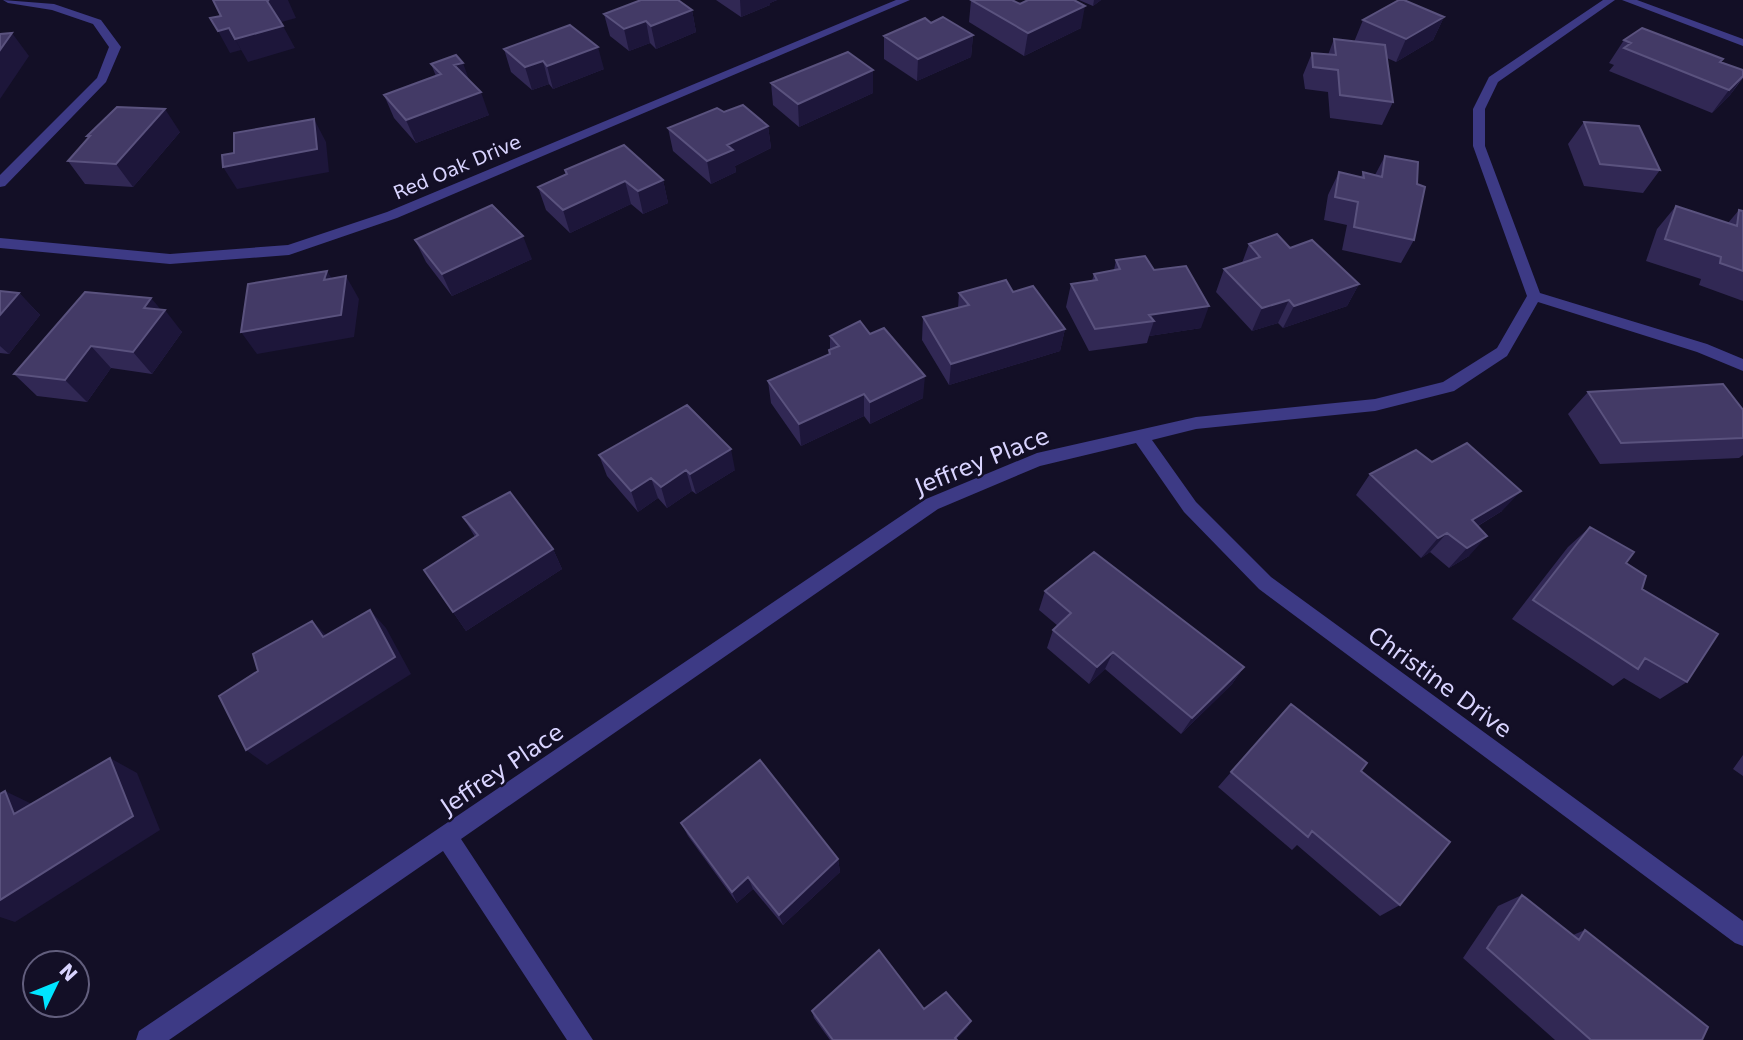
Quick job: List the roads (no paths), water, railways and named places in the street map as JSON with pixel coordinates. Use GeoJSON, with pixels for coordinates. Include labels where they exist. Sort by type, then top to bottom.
{"type":"FeatureCollection","features":[{"type":"Feature","properties":{"kind":"street"},"geometry":{"type":"LineString","coordinates":[[0,183],[102,79],[115,47],[97,22],[54,7],[8,0]]}},
{"type":"Feature","properties":{"kind":"street","name":"Red Oak Drive"},"geometry":{"type":"LineString","coordinates":[[0,243],[170,259],[289,250],[393,215],[905,0]]}},
{"type":"Feature","properties":{"kind":"street"},"geometry":{"type":"LineString","coordinates":[[1610,0],[1493,80],[1479,109],[1479,146],[1534,296],[1702,348],[1743,365]]}},
{"type":"Feature","properties":{"kind":"street"},"geometry":{"type":"LineString","coordinates":[[1628,0],[1743,43]]}},
{"type":"Feature","properties":{"kind":"street","name":"Jeffrey Place"},"geometry":{"type":"LineString","coordinates":[[148,1040],[932,504],[1037,460],[1196,423],[1375,405],[1448,387],[1502,352],[1534,296]]}},
{"type":"Feature","properties":{"kind":"street","name":"Christine Drive"},"geometry":{"type":"LineString","coordinates":[[1140,436],[1190,507],[1265,583],[1743,935]]}},
{"type":"Feature","properties":{"kind":"street"},"geometry":{"type":"LineString","coordinates":[[446,836],[581,1040]]}}]}
